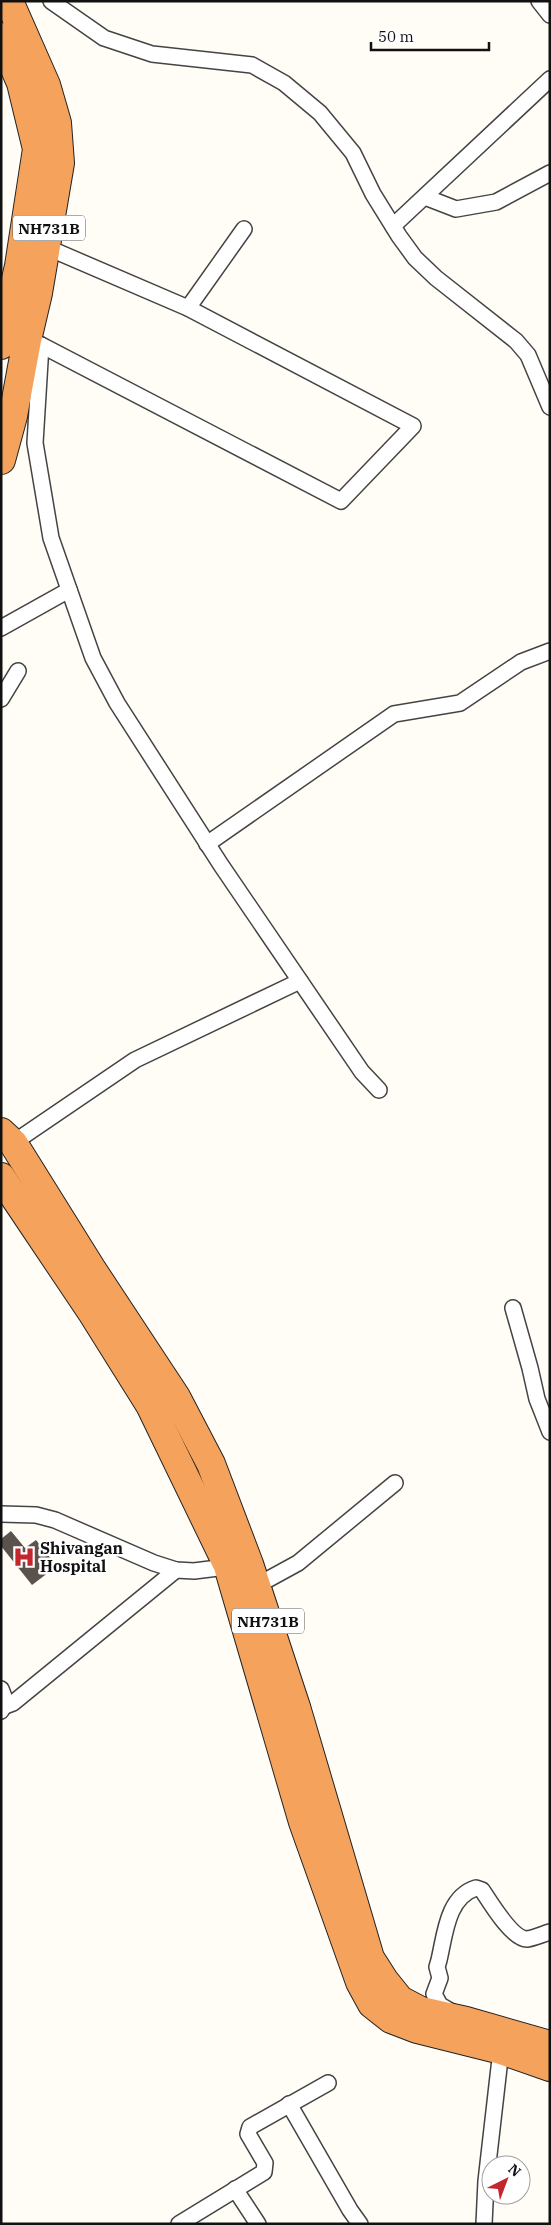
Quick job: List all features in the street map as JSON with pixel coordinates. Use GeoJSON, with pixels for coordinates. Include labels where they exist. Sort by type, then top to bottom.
{"type":"FeatureCollection","features":[{"type":"Feature","properties":{"kind":"highway","name":"NH731B"},"geometry":{"type":"LineString","coordinates":[[1,460],[13,416],[23,343],[46,247],[60,163],[57,123],[46,85],[9,1]]}},
{"type":"Feature","properties":{"kind":"highway"},"geometry":{"type":"LineString","coordinates":[[1,37],[21,83],[37,149],[20,266],[23,343]]}},
{"type":"Feature","properties":{"kind":"highway","name":"NH731B"},"geometry":{"type":"LineString","coordinates":[[7,1137],[176,1397],[212,1464],[244,1572],[296,1707],[370,1958],[400,2000],[421,2011],[466,2021],[550,2045]]}},
{"type":"Feature","properties":{"kind":"highway"},"geometry":{"type":"LineString","coordinates":[[1,1177],[93,1314],[150,1406],[244,1572],[303,1822],[360,1982],[372,2004],[392,2019],[417,2029],[501,2050],[550,2067]]}},
{"type":"Feature","properties":{"kind":"street"},"geometry":{"type":"LineString","coordinates":[[51,1],[104,38],[152,54],[252,66],[284,82],[320,113],[353,153],[373,194],[415,258],[436,278],[516,341],[528,355],[550,407]]}},
{"type":"Feature","properties":{"kind":"street"},"geometry":{"type":"LineString","coordinates":[[539,1],[550,15]]}},
{"type":"Feature","properties":{"kind":"street"},"geometry":{"type":"LineString","coordinates":[[393,226],[550,79]]}},
{"type":"Feature","properties":{"kind":"street"},"geometry":{"type":"LineString","coordinates":[[425,197],[456,209],[496,202],[550,173]]}},
{"type":"Feature","properties":{"kind":"street"},"geometry":{"type":"LineString","coordinates":[[188,308],[244,229]]}},
{"type":"Feature","properties":{"kind":"street"},"geometry":{"type":"LineString","coordinates":[[23,343],[341,501],[413,426],[188,308],[46,247]]}},
{"type":"Feature","properties":{"kind":"street"},"geometry":{"type":"LineString","coordinates":[[23,343],[35,443],[51,538],[93,658],[117,703],[207,844],[362,1072],[378,1090]]}},
{"type":"Feature","properties":{"kind":"street"},"geometry":{"type":"LineString","coordinates":[[1,628],[69,590]]}},
{"type":"Feature","properties":{"kind":"street"},"geometry":{"type":"LineString","coordinates":[[207,844],[394,714],[460,703],[521,662],[550,651]]}},
{"type":"Feature","properties":{"kind":"street"},"geometry":{"type":"LineString","coordinates":[[1,699],[18,671]]}},
{"type":"Feature","properties":{"kind":"street"},"geometry":{"type":"LineString","coordinates":[[7,1137],[135,1060],[300,981]]}},
{"type":"Feature","properties":{"kind":"street"},"geometry":{"type":"LineString","coordinates":[[513,1308],[537,1399],[550,1432]]}},
{"type":"Feature","properties":{"kind":"street"},"geometry":{"type":"LineString","coordinates":[[1,1514],[36,1515],[55,1520],[154,1563],[176,1570],[244,1572],[298,1563],[395,1483]]}},
{"type":"Feature","properties":{"kind":"street"},"geometry":{"type":"LineString","coordinates":[[3,1708],[13,1703],[176,1570]]}},
{"type":"Feature","properties":{"kind":"street"},"geometry":{"type":"LineString","coordinates":[[1,1689],[6,1702],[3,1708]]}},
{"type":"Feature","properties":{"kind":"street"},"geometry":{"type":"LineString","coordinates":[[466,2021],[440,2005],[435,1999],[434,1994],[440,1978],[437,1967],[451,1910],[456,1902],[476,1888],[482,1890],[512,1932],[520,1938],[528,1939],[550,1932]]}},
{"type":"Feature","properties":{"kind":"street"},"geometry":{"type":"LineString","coordinates":[[484,2224],[486,2181],[501,2050]]}},
{"type":"Feature","properties":{"kind":"street"},"geometry":{"type":"LineString","coordinates":[[179,2224],[265,2169],[265,2162],[248,2134],[248,2129],[253,2124],[328,2083]]}},
{"type":"Feature","properties":{"kind":"street"},"geometry":{"type":"LineString","coordinates":[[289,2104],[360,2224]]}},
{"type":"Feature","properties":{"kind":"street"},"geometry":{"type":"LineString","coordinates":[[234,2189],[258,2224]]}},
{"type":"Feature","properties":{"kind":"building"},"geometry":{"type":"Polygon","coordinates":[[[11,1531],[25,1548],[36,1540],[57,1566],[32,1585],[1,1546],[1,1539],[11,1531]]]}},
{"type":"Feature","properties":{"kind":"place","name":"Shivangan Hospital"},"geometry":{"type":"Point","coordinates":[24,1557]}}]}
